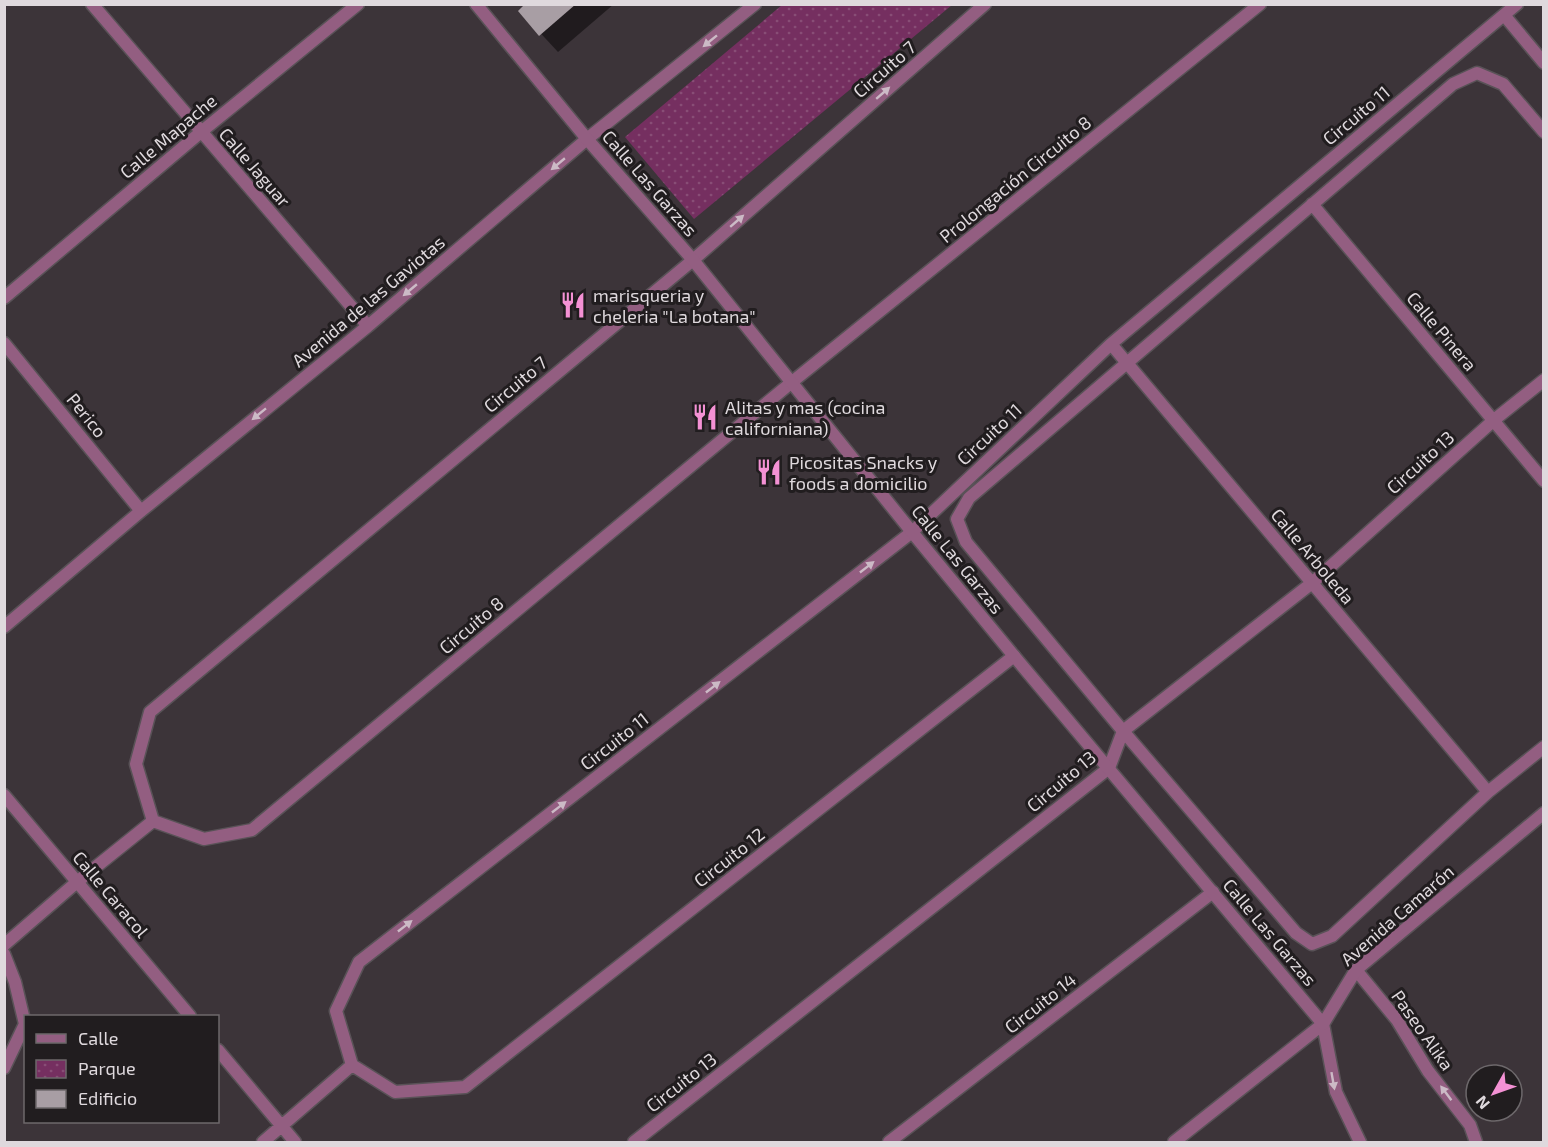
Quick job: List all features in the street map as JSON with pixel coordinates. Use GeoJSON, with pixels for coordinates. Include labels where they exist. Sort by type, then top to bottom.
{"type":"FeatureCollection","features":[{"type":"Feature","properties":{"kind":"street","name":"Calle Jaguar"},"geometry":{"type":"LineString","coordinates":[[92,4],[368,326]]}},
{"type":"Feature","properties":{"kind":"street","name":"Calle Mapache"},"geometry":{"type":"LineString","coordinates":[[4,298],[201,132],[358,4]]}},
{"type":"Feature","properties":{"kind":"street","name":"Calle Las Garzas"},"geometry":{"type":"LineString","coordinates":[[476,4],[588,139],[693,260],[1014,656],[1323,1024]]}},
{"type":"Feature","properties":{"kind":"street","name":"Avenida de las Gaviotas"},"geometry":{"type":"LineString","coordinates":[[4,627],[141,511],[368,326],[588,139],[755,4]]}},
{"type":"Feature","properties":{"kind":"street","name":"Circuito 7"},"geometry":{"type":"LineString","coordinates":[[153,821],[136,764],[150,712],[693,260],[985,4]]}},
{"type":"Feature","properties":{"kind":"street","name":"Prolongación Circuito 8"},"geometry":{"type":"LineString","coordinates":[[792,382],[1260,4]]}},
{"type":"Feature","properties":{"kind":"street","name":"Circuito 11"},"geometry":{"type":"LineString","coordinates":[[352,1065],[336,1011],[359,962],[912,532],[1111,344],[1517,4]]}},
{"type":"Feature","properties":{"kind":"street"},"geometry":{"type":"LineString","coordinates":[[1504,15],[1544,63]]}},
{"type":"Feature","properties":{"kind":"street"},"geometry":{"type":"LineString","coordinates":[[1544,132],[1503,84],[1477,74],[1453,84],[969,498],[957,519],[966,542],[1123,731],[1296,933],[1312,945],[1332,936],[1488,792],[1544,747]]}},
{"type":"Feature","properties":{"kind":"street"},"geometry":{"type":"LineString","coordinates":[[1331,160],[1345,176]]}},
{"type":"Feature","properties":{"kind":"street","name":"Calle Pinera"},"geometry":{"type":"LineString","coordinates":[[1312,204],[1544,481]]}},
{"type":"Feature","properties":{"kind":"street","name":"Perico"},"geometry":{"type":"LineString","coordinates":[[4,343],[141,511]]}},
{"type":"Feature","properties":{"kind":"street","name":"Calle Arboleda"},"geometry":{"type":"LineString","coordinates":[[1111,344],[1488,792]]}},
{"type":"Feature","properties":{"kind":"street","name":"Circuito 13"},"geometry":{"type":"LineString","coordinates":[[634,1143],[1110,768],[1123,731],[1312,583],[1494,420],[1544,380]]}},
{"type":"Feature","properties":{"kind":"street","name":"Circuito 8"},"geometry":{"type":"LineString","coordinates":[[153,821],[204,839],[252,830],[792,382]]}},
{"type":"Feature","properties":{"kind":"street","name":"Circuito 12"},"geometry":{"type":"LineString","coordinates":[[352,1065],[396,1092],[465,1087],[1014,656]]}},
{"type":"Feature","properties":{"kind":"street","name":"Calle Caracol"},"geometry":{"type":"LineString","coordinates":[[4,795],[188,1015]]}},
{"type":"Feature","properties":{"kind":"street","name":"Avenida Camarón"},"geometry":{"type":"LineString","coordinates":[[1174,1143],[1323,1024],[1356,970],[1544,813]]}},
{"type":"Feature","properties":{"kind":"street"},"geometry":{"type":"LineString","coordinates":[[4,945],[153,821]]}},
{"type":"Feature","properties":{"kind":"street","name":"Circuito 14"},"geometry":{"type":"LineString","coordinates":[[889,1143],[1213,892]]}},
{"type":"Feature","properties":{"kind":"street"},"geometry":{"type":"LineString","coordinates":[[4,954],[15,982],[24,1016]]}},
{"type":"Feature","properties":{"kind":"street","name":"Paseo Alika"},"geometry":{"type":"LineString","coordinates":[[1356,970],[1397,1020],[1428,1071],[1470,1125],[1476,1143]]}},
{"type":"Feature","properties":{"kind":"street"},"geometry":{"type":"LineString","coordinates":[[1323,1024],[1335,1092],[1360,1143]]}},
{"type":"Feature","properties":{"kind":"street"},"geometry":{"type":"LineString","coordinates":[[4,1068],[24,1028]]}},
{"type":"Feature","properties":{"kind":"street"},"geometry":{"type":"LineString","coordinates":[[219,1051],[295,1143]]}},
{"type":"Feature","properties":{"kind":"street"},"geometry":{"type":"LineString","coordinates":[[263,1143],[352,1065]]}},
{"type":"Feature","properties":{"kind":"green space"},"geometry":{"type":"Polygon","coordinates":[[[782,5],[952,5],[694,219],[625,137],[782,5]]]}},
{"type":"Feature","properties":{"kind":"building"},"geometry":{"type":"Polygon","coordinates":[[[525,4],[576,4],[539,36],[518,11],[525,4]]]}},
{"type":"Feature","properties":{"kind":"place","name":"marisqueria y cheleria \"La botana\""},"geometry":{"type":"Point","coordinates":[573,305]}},
{"type":"Feature","properties":{"kind":"place","name":"Alitas y mas (cocina californiana)"},"geometry":{"type":"Point","coordinates":[705,417]}},
{"type":"Feature","properties":{"kind":"place","name":"Picositas Snacks y foods a domicilio"},"geometry":{"type":"Point","coordinates":[769,472]}}]}
